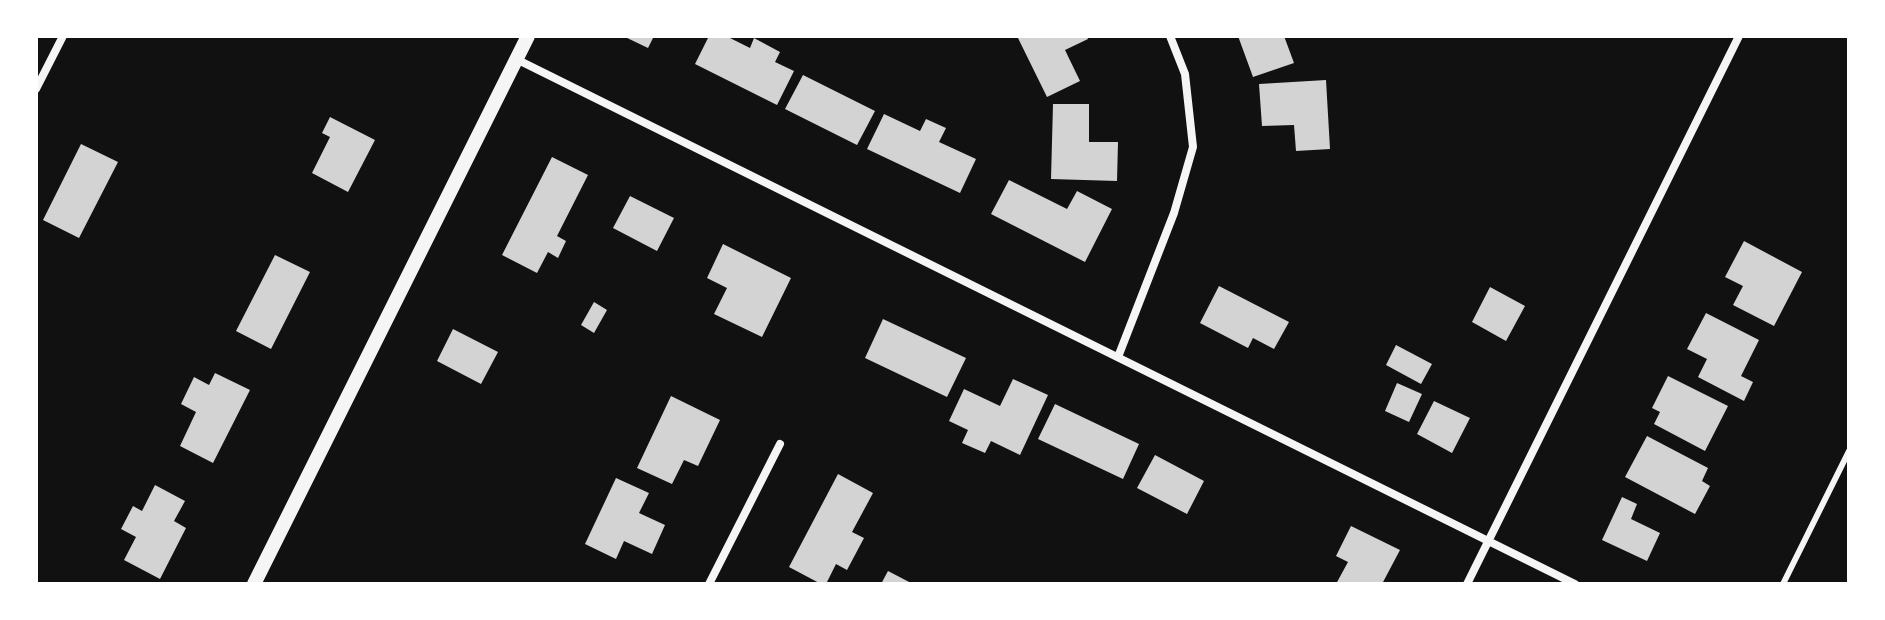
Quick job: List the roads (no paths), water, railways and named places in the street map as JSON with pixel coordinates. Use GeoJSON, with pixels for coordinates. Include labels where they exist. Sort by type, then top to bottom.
{"type":"FeatureCollection","features":[{"type":"Feature","properties":{"kind":"street"},"geometry":{"type":"LineString","coordinates":[[36,89],[63,36]]}},
{"type":"Feature","properties":{"kind":"street"},"geometry":{"type":"LineString","coordinates":[[254,584],[528,36]]}},
{"type":"Feature","properties":{"kind":"street"},"geometry":{"type":"LineString","coordinates":[[1118,357],[1174,213],[1193,147],[1185,74],[1170,36]]}},
{"type":"Feature","properties":{"kind":"street"},"geometry":{"type":"LineString","coordinates":[[1467,584],[1739,36]]}},
{"type":"Feature","properties":{"kind":"street"},"geometry":{"type":"LineString","coordinates":[[516,59],[1575,584]]}},
{"type":"Feature","properties":{"kind":"street"},"geometry":{"type":"LineString","coordinates":[[709,584],[780,444]]}},
{"type":"Feature","properties":{"kind":"lane"},"geometry":{"type":"LineString","coordinates":[[1783,584],[1849,451]]}}]}
